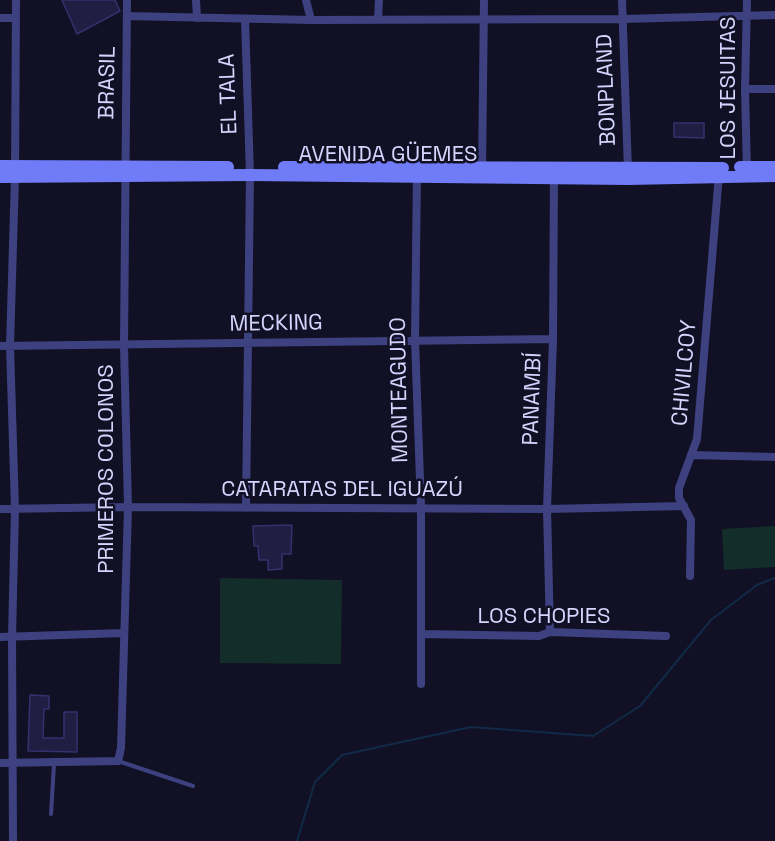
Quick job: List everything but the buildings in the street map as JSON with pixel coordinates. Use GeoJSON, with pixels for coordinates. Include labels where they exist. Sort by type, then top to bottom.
{"type":"FeatureCollection","features":[{"type":"Feature","properties":{"kind":"main road","name":"AVENIDA GÜEMES"},"geometry":{"type":"LineString","coordinates":[[0,166],[15,172]]}},
{"type":"Feature","properties":{"kind":"main road","name":"AVENIDA GÜEMES"},"geometry":{"type":"LineString","coordinates":[[0,177],[15,172],[628,173],[747,171],[775,167]]}},
{"type":"Feature","properties":{"kind":"main road","name":"AVENIDA GÜEMES"},"geometry":{"type":"LineString","coordinates":[[747,171],[775,176]]}},
{"type":"Feature","properties":{"kind":"street"},"geometry":{"type":"LineString","coordinates":[[13,841],[12,637],[15,509],[10,346],[15,172],[16,0]]}},
{"type":"Feature","properties":{"kind":"street","name":"BRASIL"},"geometry":{"type":"LineString","coordinates":[[124,172],[127,0]]}},
{"type":"Feature","properties":{"kind":"street"},"geometry":{"type":"LineString","coordinates":[[196,0],[196,18]]}},
{"type":"Feature","properties":{"kind":"street"},"geometry":{"type":"LineString","coordinates":[[306,0],[312,20]]}},
{"type":"Feature","properties":{"kind":"street"},"geometry":{"type":"LineString","coordinates":[[378,20],[379,0]]}},
{"type":"Feature","properties":{"kind":"street"},"geometry":{"type":"LineString","coordinates":[[482,172],[484,0]]}},
{"type":"Feature","properties":{"kind":"street","name":"BONPLAND"},"geometry":{"type":"LineString","coordinates":[[622,0],[628,173]]}},
{"type":"Feature","properties":{"kind":"street","name":"LOS JESUITAS"},"geometry":{"type":"LineString","coordinates":[[747,0],[745,89],[747,171]]}},
{"type":"Feature","properties":{"kind":"street"},"geometry":{"type":"LineString","coordinates":[[127,16],[312,20],[484,20],[775,15]]}},
{"type":"Feature","properties":{"kind":"street"},"geometry":{"type":"LineString","coordinates":[[0,18],[15,18]]}},
{"type":"Feature","properties":{"kind":"street","name":"EL TALA"},"geometry":{"type":"LineString","coordinates":[[245,19],[250,171],[246,508]]}},
{"type":"Feature","properties":{"kind":"street"},"geometry":{"type":"LineString","coordinates":[[745,89],[775,89]]}},
{"type":"Feature","properties":{"kind":"street","name":"PRIMEROS COLONOS"},"geometry":{"type":"LineString","coordinates":[[118,761],[122,748],[128,507],[124,345],[124,172]]}},
{"type":"Feature","properties":{"kind":"street","name":"MONTEAGUDO"},"geometry":{"type":"LineString","coordinates":[[417,172],[415,340],[421,507],[421,684]]}},
{"type":"Feature","properties":{"kind":"street","name":"CHIVILCOY"},"geometry":{"type":"LineString","coordinates":[[690,576],[691,520],[679,498],[679,489],[697,440],[720,172]]}},
{"type":"Feature","properties":{"kind":"street","name":"PANAMBÍ"},"geometry":{"type":"LineString","coordinates":[[550,632],[547,509],[554,173]]}},
{"type":"Feature","properties":{"kind":"street","name":"MECKING"},"geometry":{"type":"LineString","coordinates":[[0,346],[552,339]]}},
{"type":"Feature","properties":{"kind":"street"},"geometry":{"type":"LineString","coordinates":[[692,455],[775,457]]}},
{"type":"Feature","properties":{"kind":"street","name":"CATARATAS DEL IGUAZÚ"},"geometry":{"type":"LineString","coordinates":[[0,509],[421,507],[547,509],[684,506]]}},
{"type":"Feature","properties":{"kind":"street","name":"LOS CHOPIES"},"geometry":{"type":"LineString","coordinates":[[421,634],[539,636],[550,632],[666,636]]}},
{"type":"Feature","properties":{"kind":"street"},"geometry":{"type":"LineString","coordinates":[[0,638],[124,633]]}},
{"type":"Feature","properties":{"kind":"street"},"geometry":{"type":"LineString","coordinates":[[0,763],[118,761]]}},
{"type":"Feature","properties":{"kind":"lane"},"geometry":{"type":"LineString","coordinates":[[118,761],[193,786]]}},
{"type":"Feature","properties":{"kind":"lane"},"geometry":{"type":"LineString","coordinates":[[51,814],[54,763]]}},
{"type":"Feature","properties":{"kind":"green space"},"geometry":{"type":"Polygon","coordinates":[[[775,526],[775,567],[724,570],[722,529],[775,526]]]}},
{"type":"Feature","properties":{"kind":"green space"},"geometry":{"type":"Polygon","coordinates":[[[220,578],[342,580],[341,664],[220,663],[220,578]]]}},
{"type":"Feature","properties":{"kind":"waterway"},"geometry":{"type":"LineString","coordinates":[[297,841],[315,782],[342,755],[471,727],[593,736],[640,706],[711,620],[757,585],[775,578]]}}]}
